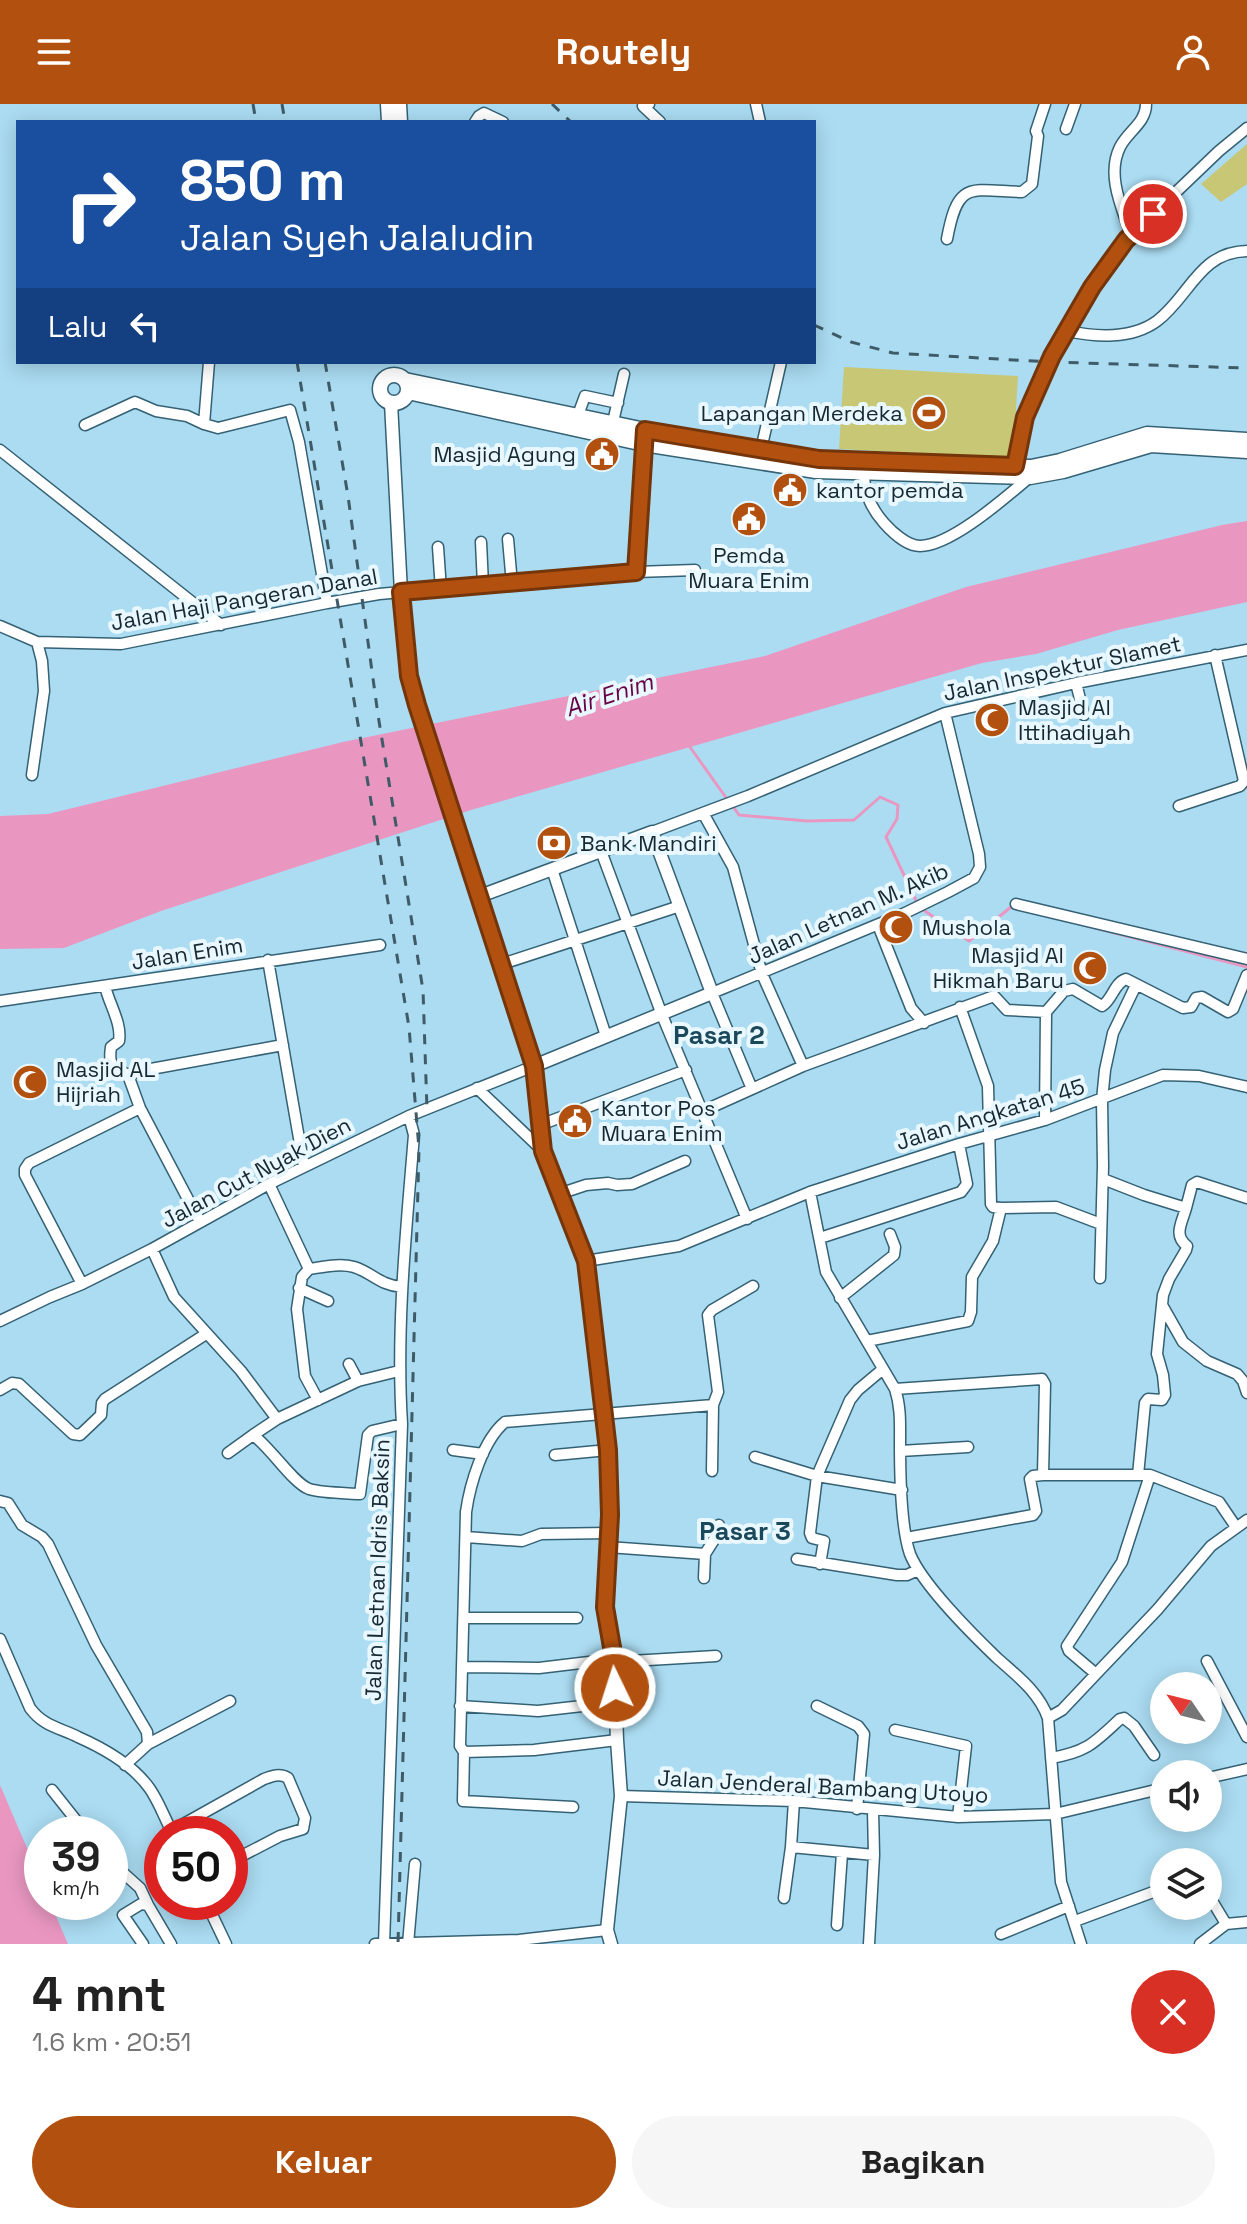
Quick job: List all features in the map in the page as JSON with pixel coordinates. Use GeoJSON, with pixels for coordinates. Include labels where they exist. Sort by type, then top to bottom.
{"type":"FeatureCollection","features":[{"type":"Feature","properties":{"kind":"highway"},"geometry":{"type":"LineString","coordinates":[[398,378],[405,399],[391,403],[381,394],[398,378]]}},
{"type":"Feature","properties":{"kind":"highway"},"geometry":{"type":"LineString","coordinates":[[398,378],[613,422],[644,437]]}},
{"type":"Feature","properties":{"kind":"highway"},"geometry":{"type":"LineString","coordinates":[[398,378],[644,437],[760,455],[816,471],[864,466],[1015,466],[1030,472],[1147,434],[1247,440]]}},
{"type":"Feature","properties":{"kind":"highway"},"geometry":{"type":"LineString","coordinates":[[864,466],[1063,471],[1151,445],[1247,451]]}},
{"type":"Feature","properties":{"kind":"main road"},"geometry":{"type":"LineString","coordinates":[[391,403],[401,592],[409,676],[534,1066],[543,1151],[586,1261],[608,1450],[609,1533],[605,1607],[614,1660],[621,1796],[607,1930],[611,1944]]}},
{"type":"Feature","properties":{"kind":"main road"},"geometry":{"type":"LineString","coordinates":[[480,896],[652,832],[712,993],[534,1066]]}},
{"type":"Feature","properties":{"kind":"street"},"geometry":{"type":"LineString","coordinates":[[947,239],[952,212],[966,192],[1022,192],[1032,184],[1036,131],[1045,104]]}},
{"type":"Feature","properties":{"kind":"street"},"geometry":{"type":"LineString","coordinates":[[1066,129],[1075,104]]}},
{"type":"Feature","properties":{"kind":"street"},"geometry":{"type":"LineString","coordinates":[[1131,235],[1117,191],[1115,165],[1120,146],[1146,114],[1146,104]]}},
{"type":"Feature","properties":{"kind":"street"},"geometry":{"type":"LineString","coordinates":[[1015,466],[1025,417],[1052,356],[1092,287],[1131,235],[1247,128]]}},
{"type":"Feature","properties":{"kind":"street"},"geometry":{"type":"LineString","coordinates":[[1067,331],[1091,336],[1139,330],[1162,316],[1213,260],[1232,252],[1247,251]]}},
{"type":"Feature","properties":{"kind":"street"},"geometry":{"type":"LineString","coordinates":[[204,424],[209,364]]}},
{"type":"Feature","properties":{"kind":"street"},"geometry":{"type":"LineString","coordinates":[[760,455],[781,364]]}},
{"type":"Feature","properties":{"kind":"street"},"geometry":{"type":"LineString","coordinates":[[613,422],[624,374]]}},
{"type":"Feature","properties":{"kind":"street"},"geometry":{"type":"LineString","coordinates":[[578,415],[585,396],[618,403]]}},
{"type":"Feature","properties":{"kind":"street"},"geometry":{"type":"LineString","coordinates":[[85,425],[135,402],[218,428],[290,410],[304,468],[327,603]]}},
{"type":"Feature","properties":{"kind":"street"},"geometry":{"type":"LineString","coordinates":[[636,572],[644,437]]}},
{"type":"Feature","properties":{"kind":"street"},"geometry":{"type":"LineString","coordinates":[[0,450],[221,625]]}},
{"type":"Feature","properties":{"kind":"street"},"geometry":{"type":"LineString","coordinates":[[864,466],[865,493],[875,512],[897,536],[919,546],[945,538],[974,522],[1030,472]]}},
{"type":"Feature","properties":{"kind":"street"},"geometry":{"type":"LineString","coordinates":[[508,539],[512,584]]}},
{"type":"Feature","properties":{"kind":"street"},"geometry":{"type":"LineString","coordinates":[[481,542],[483,585]]}},
{"type":"Feature","properties":{"kind":"street"},"geometry":{"type":"LineString","coordinates":[[438,547],[441,590]]}},
{"type":"Feature","properties":{"kind":"street","name":"Jalan Haji Pangeran Danal"},"geometry":{"type":"LineString","coordinates":[[0,626],[37,642],[121,644],[327,603],[401,592],[636,572],[695,570]]}},
{"type":"Feature","properties":{"kind":"street"},"geometry":{"type":"LineString","coordinates":[[32,775],[44,691],[37,642]]}},
{"type":"Feature","properties":{"kind":"street","name":"Jalan Inspektur Slamet"},"geometry":{"type":"LineString","coordinates":[[652,832],[748,796],[945,713],[1076,683],[1247,650]]}},
{"type":"Feature","properties":{"kind":"street"},"geometry":{"type":"LineString","coordinates":[[1179,806],[1240,786],[1244,781],[1215,655]]}},
{"type":"Feature","properties":{"kind":"street"},"geometry":{"type":"LineString","coordinates":[[1076,683],[1084,715]]}},
{"type":"Feature","properties":{"kind":"street","name":"Jalan Letnan M. Akib"},"geometry":{"type":"LineString","coordinates":[[712,993],[878,925],[974,878],[980,867],[979,854],[945,713]]}},
{"type":"Feature","properties":{"kind":"street"},"geometry":{"type":"LineString","coordinates":[[707,811],[733,867],[762,974],[803,1066]]}},
{"type":"Feature","properties":{"kind":"street"},"geometry":{"type":"LineString","coordinates":[[601,851],[662,1015],[747,1219]]}},
{"type":"Feature","properties":{"kind":"street"},"geometry":{"type":"LineString","coordinates":[[552,869],[606,1036]]}},
{"type":"Feature","properties":{"kind":"street"},"geometry":{"type":"LineString","coordinates":[[1016,904],[1247,957]]}},
{"type":"Feature","properties":{"kind":"street"},"geometry":{"type":"LineString","coordinates":[[502,964],[680,906]]}},
{"type":"Feature","properties":{"kind":"street"},"geometry":{"type":"LineString","coordinates":[[878,925],[911,1008],[924,1023]]}},
{"type":"Feature","properties":{"kind":"street","name":"Jalan Enim"},"geometry":{"type":"LineString","coordinates":[[0,1001],[380,945]]}},
{"type":"Feature","properties":{"kind":"street"},"geometry":{"type":"LineString","coordinates":[[268,960],[304,1167]]}},
{"type":"Feature","properties":{"kind":"street"},"geometry":{"type":"LineString","coordinates":[[1045,1120],[1046,1012],[1064,991],[1073,989],[1102,1006],[1110,1000],[1122,979],[1183,1008],[1188,1009],[1196,998],[1202,997],[1228,1012],[1233,1009],[1245,978]]}},
{"type":"Feature","properties":{"kind":"street"},"geometry":{"type":"LineString","coordinates":[[1100,1278],[1105,1070],[1113,1033],[1136,985]]}},
{"type":"Feature","properties":{"kind":"street"},"geometry":{"type":"LineString","coordinates":[[105,986],[120,1032],[119,1041],[111,1047],[111,1063],[128,1075],[140,1108],[200,1222]]}},
{"type":"Feature","properties":{"kind":"street"},"geometry":{"type":"LineString","coordinates":[[712,993],[752,1089]]}},
{"type":"Feature","properties":{"kind":"street"},"geometry":{"type":"LineString","coordinates":[[703,1111],[803,1066],[994,996],[1007,1010],[1046,1012]]}},
{"type":"Feature","properties":{"kind":"street"},"geometry":{"type":"LineString","coordinates":[[960,1007],[988,1086],[990,1199],[993,1207],[1056,1207],[1101,1224]]}},
{"type":"Feature","properties":{"kind":"street"},"geometry":{"type":"LineString","coordinates":[[128,1075],[283,1045]]}},
{"type":"Feature","properties":{"kind":"street","name":"Jalan Cut Nyak Dien"},"geometry":{"type":"LineString","coordinates":[[0,1321],[152,1249],[269,1184],[409,1116],[534,1066]]}},
{"type":"Feature","properties":{"kind":"street"},"geometry":{"type":"LineString","coordinates":[[540,1125],[686,1070]]}},
{"type":"Feature","properties":{"kind":"street","name":"Jalan Angkatan 45"},"geometry":{"type":"LineString","coordinates":[[586,1261],[679,1246],[810,1192],[1045,1120],[1163,1075],[1199,1076],[1247,1087]]}},
{"type":"Feature","properties":{"kind":"street"},"geometry":{"type":"LineString","coordinates":[[477,1088],[543,1151]]}},
{"type":"Feature","properties":{"kind":"street"},"geometry":{"type":"LineString","coordinates":[[82,1284],[25,1175],[25,1169],[29,1163],[140,1108]]}},
{"type":"Feature","properties":{"kind":"street"},"geometry":{"type":"LineString","coordinates":[[402,1424],[399,1371],[402,1287],[414,1135],[409,1116]]}},
{"type":"Feature","properties":{"kind":"street"},"geometry":{"type":"LineString","coordinates":[[820,1238],[961,1192],[967,1184],[959,1144]]}},
{"type":"Feature","properties":{"kind":"street"},"geometry":{"type":"LineString","coordinates":[[559,1194],[586,1185],[632,1184],[685,1161]]}},
{"type":"Feature","properties":{"kind":"street"},"geometry":{"type":"LineString","coordinates":[[1103,1179],[1186,1208]]}},
{"type":"Feature","properties":{"kind":"street"},"geometry":{"type":"LineString","coordinates":[[1138,1475],[1145,1403],[1148,1399],[1162,1400],[1165,1395],[1157,1354],[1162,1305],[1165,1287],[1187,1246],[1178,1234],[1192,1185],[1197,1182],[1247,1198]]}},
{"type":"Feature","properties":{"kind":"street"},"geometry":{"type":"LineString","coordinates":[[269,1184],[309,1269]]}},
{"type":"Feature","properties":{"kind":"street"},"geometry":{"type":"LineString","coordinates":[[810,1192],[826,1272],[895,1389],[900,1404],[902,1490],[910,1554],[918,1570],[983,1645],[1032,1690],[1048,1718],[1061,1882],[1081,1944]]}},
{"type":"Feature","properties":{"kind":"street"},"geometry":{"type":"LineString","coordinates":[[867,1341],[968,1321],[972,1277],[993,1241],[1001,1208]]}},
{"type":"Feature","properties":{"kind":"street"},"geometry":{"type":"LineString","coordinates":[[840,1298],[894,1255],[895,1247],[890,1234]]}},
{"type":"Feature","properties":{"kind":"street"},"geometry":{"type":"LineString","coordinates":[[152,1249],[174,1297],[241,1371],[277,1419]]}},
{"type":"Feature","properties":{"kind":"street"},"geometry":{"type":"LineString","coordinates":[[318,1400],[305,1376],[297,1309],[302,1277],[309,1269],[351,1266],[386,1285],[402,1287]]}},
{"type":"Feature","properties":{"kind":"street"},"geometry":{"type":"LineString","coordinates":[[712,1471],[713,1405],[718,1392],[708,1315],[753,1286]]}},
{"type":"Feature","properties":{"kind":"street"},"geometry":{"type":"LineString","coordinates":[[299,1288],[328,1301]]}},
{"type":"Feature","properties":{"kind":"street"},"geometry":{"type":"LineString","coordinates":[[1162,1305],[1183,1342],[1207,1361],[1237,1374],[1247,1393]]}},
{"type":"Feature","properties":{"kind":"street"},"geometry":{"type":"LineString","coordinates":[[0,1390],[16,1383],[74,1435],[80,1435],[101,1415],[105,1399],[206,1334]]}},
{"type":"Feature","properties":{"kind":"street"},"geometry":{"type":"LineString","coordinates":[[349,1364],[358,1381]]}},
{"type":"Feature","properties":{"kind":"street"},"geometry":{"type":"LineString","coordinates":[[820,1564],[824,1541],[812,1538],[810,1533],[817,1476],[853,1395],[883,1369]]}},
{"type":"Feature","properties":{"kind":"street"},"geometry":{"type":"LineString","coordinates":[[228,1453],[277,1419],[358,1381],[399,1371]]}},
{"type":"Feature","properties":{"kind":"street"},"geometry":{"type":"LineString","coordinates":[[895,1389],[1042,1379],[1045,1384],[1043,1475]]}},
{"type":"Feature","properties":{"kind":"street"},"geometry":{"type":"LineString","coordinates":[[573,1807],[463,1801],[464,1752],[460,1746],[460,1706],[470,1489],[483,1454],[505,1422],[713,1405]]}},
{"type":"Feature","properties":{"kind":"street","name":"Jalan Letnan Idris Baksin"},"geometry":{"type":"LineString","coordinates":[[253,1435],[308,1489],[360,1494],[368,1435],[372,1431],[402,1424],[384,1944]]}},
{"type":"Feature","properties":{"kind":"street"},"geometry":{"type":"LineString","coordinates":[[900,1451],[968,1447]]}},
{"type":"Feature","properties":{"kind":"street"},"geometry":{"type":"LineString","coordinates":[[453,1450],[483,1454]]}},
{"type":"Feature","properties":{"kind":"street"},"geometry":{"type":"LineString","coordinates":[[555,1455],[608,1450]]}},
{"type":"Feature","properties":{"kind":"street"},"geometry":{"type":"LineString","coordinates":[[755,1457],[817,1476],[902,1490]]}},
{"type":"Feature","properties":{"kind":"street"},"geometry":{"type":"LineString","coordinates":[[906,1538],[1033,1515],[1036,1511],[1030,1479],[1043,1475],[1150,1475],[1219,1502],[1236,1527]]}},
{"type":"Feature","properties":{"kind":"street"},"geometry":{"type":"LineString","coordinates":[[1096,1674],[1067,1646],[1122,1562],[1150,1475]]}},
{"type":"Feature","properties":{"kind":"street"},"geometry":{"type":"LineString","coordinates":[[0,1501],[8,1503],[22,1525],[48,1544],[96,1645],[147,1732],[148,1744]]}},
{"type":"Feature","properties":{"kind":"street"},"geometry":{"type":"LineString","coordinates":[[1048,1718],[1062,1710],[1157,1610],[1211,1546],[1247,1520]]}},
{"type":"Feature","properties":{"kind":"street"},"geometry":{"type":"LineString","coordinates":[[704,1578],[705,1554],[717,1535],[719,1525]]}},
{"type":"Feature","properties":{"kind":"street"},"geometry":{"type":"LineString","coordinates":[[466,1537],[522,1541],[541,1534],[609,1533]]}},
{"type":"Feature","properties":{"kind":"street"},"geometry":{"type":"LineString","coordinates":[[608,1547],[705,1554]]}},
{"type":"Feature","properties":{"kind":"street"},"geometry":{"type":"LineString","coordinates":[[797,1559],[897,1575],[918,1570]]}},
{"type":"Feature","properties":{"kind":"street"},"geometry":{"type":"LineString","coordinates":[[464,1618],[577,1618]]}},
{"type":"Feature","properties":{"kind":"street"},"geometry":{"type":"LineString","coordinates":[[0,1639],[36,1716],[45,1724],[80,1737],[125,1765],[149,1788],[163,1816]]}},
{"type":"Feature","properties":{"kind":"street"},"geometry":{"type":"LineString","coordinates":[[462,1667],[539,1668],[614,1660],[716,1656]]}},
{"type":"Feature","properties":{"kind":"street"},"geometry":{"type":"LineString","coordinates":[[1207,1661],[1247,1737]]}},
{"type":"Feature","properties":{"kind":"street"},"geometry":{"type":"LineString","coordinates":[[125,1765],[148,1744],[230,1701]]}},
{"type":"Feature","properties":{"kind":"street"},"geometry":{"type":"LineString","coordinates":[[460,1706],[538,1711],[582,1706]]}},
{"type":"Feature","properties":{"kind":"street"},"geometry":{"type":"LineString","coordinates":[[817,1706],[858,1726],[864,1734],[857,1809]]}},
{"type":"Feature","properties":{"kind":"street"},"geometry":{"type":"LineString","coordinates":[[1051,1758],[1084,1750],[1124,1718],[1134,1726],[1154,1755]]}},
{"type":"Feature","properties":{"kind":"street"},"geometry":{"type":"LineString","coordinates":[[895,1730],[966,1746],[958,1817]]}},
{"type":"Feature","properties":{"kind":"street"},"geometry":{"type":"LineString","coordinates":[[464,1752],[534,1750],[617,1740]]}},
{"type":"Feature","properties":{"kind":"street"},"geometry":{"type":"LineString","coordinates":[[1222,1775],[1247,1769]]}},
{"type":"Feature","properties":{"kind":"street"},"geometry":{"type":"LineString","coordinates":[[201,1816],[264,1779],[284,1775],[305,1818],[303,1829],[280,1836],[248,1853]]}},
{"type":"Feature","properties":{"kind":"street"},"geometry":{"type":"LineString","coordinates":[[52,1790],[73,1816]]}},
{"type":"Feature","properties":{"kind":"street","name":"Jalan Jenderal Bambang Utoyo"},"geometry":{"type":"LineString","coordinates":[[621,1796],[794,1801],[958,1817],[1055,1814],[1150,1791]]}},
{"type":"Feature","properties":{"kind":"street"},"geometry":{"type":"LineString","coordinates":[[784,1898],[794,1801]]}},
{"type":"Feature","properties":{"kind":"street"},"geometry":{"type":"LineString","coordinates":[[869,1944],[873,1810]]}},
{"type":"Feature","properties":{"kind":"street"},"geometry":{"type":"LineString","coordinates":[[791,1847],[874,1855]]}},
{"type":"Feature","properties":{"kind":"street"},"geometry":{"type":"LineString","coordinates":[[837,1925],[842,1853]]}},
{"type":"Feature","properties":{"kind":"street"},"geometry":{"type":"LineString","coordinates":[[408,1943],[415,1864]]}},
{"type":"Feature","properties":{"kind":"street"},"geometry":{"type":"LineString","coordinates":[[128,1877],[144,1896]]}},
{"type":"Feature","properties":{"kind":"street"},"geometry":{"type":"LineString","coordinates":[[1075,1921],[1150,1893]]}},
{"type":"Feature","properties":{"kind":"street"},"geometry":{"type":"LineString","coordinates":[[143,1944],[123,1915],[144,1904]]}},
{"type":"Feature","properties":{"kind":"street"},"geometry":{"type":"LineString","coordinates":[[1001,1934],[1069,1906]]}},
{"type":"Feature","properties":{"kind":"street"},"geometry":{"type":"LineString","coordinates":[[1222,1917],[1226,1924]]}},
{"type":"Feature","properties":{"kind":"street"},"geometry":{"type":"LineString","coordinates":[[157,1920],[171,1944]]}},
{"type":"Feature","properties":{"kind":"street"},"geometry":{"type":"LineString","coordinates":[[215,1920],[226,1944]]}},
{"type":"Feature","properties":{"kind":"street"},"geometry":{"type":"LineString","coordinates":[[1200,1944],[1226,1924],[1247,1922]]}},
{"type":"Feature","properties":{"kind":"street"},"geometry":{"type":"LineString","coordinates":[[375,1944],[520,1942],[607,1930]]}},
{"type":"Feature","properties":{"kind":"shaded area"},"geometry":{"type":"Polygon","coordinates":[[[1247,144],[1247,184],[1221,202],[1201,184],[1247,144]]]}},
{"type":"Feature","properties":{"kind":"shaded area","name":"Lapangan Merdeka"},"geometry":{"type":"Polygon","coordinates":[[[844,367],[1018,376],[1013,458],[839,449],[844,367]]]}},
{"type":"Feature","properties":{"kind":"water","name":"Air Enim"},"geometry":{"type":"Polygon","coordinates":[[[1247,521],[1247,602],[1118,630],[1036,654],[982,663],[471,810],[161,911],[64,948],[0,949],[0,816],[48,814],[343,742],[765,656],[966,587],[1247,521]]]}},
{"type":"Feature","properties":{"kind":"water"},"geometry":{"type":"Polygon","coordinates":[[[0,1785],[24,1841],[24,1920],[58,1920],[68,1944],[0,1944],[0,1785]]]}},
{"type":"Feature","properties":{"kind":"waterway"},"geometry":{"type":"LineString","coordinates":[[690,747],[727,799]]}},
{"type":"Feature","properties":{"kind":"waterway"},"geometry":{"type":"LineString","coordinates":[[732,805],[739,815],[807,821],[854,820],[880,797],[898,805],[897,819],[886,837],[919,907],[969,941],[1011,907],[1015,908]]}},
{"type":"Feature","properties":{"kind":"waterway"},"geometry":{"type":"LineString","coordinates":[[1076,923],[1247,967]]}},
{"type":"Feature","properties":{"kind":"railway"},"geometry":{"type":"LineString","coordinates":[[253,104],[256,120]]}},
{"type":"Feature","properties":{"kind":"railway"},"geometry":{"type":"LineString","coordinates":[[282,104],[285,120]]}},
{"type":"Feature","properties":{"kind":"railway"},"geometry":{"type":"LineString","coordinates":[[552,104],[569,120]]}},
{"type":"Feature","properties":{"kind":"railway"},"geometry":{"type":"LineString","coordinates":[[816,326],[851,342],[893,353],[1247,368]]}},
{"type":"Feature","properties":{"kind":"railway"},"geometry":{"type":"LineString","coordinates":[[297,364],[409,1027],[419,1149],[398,1944]]}},
{"type":"Feature","properties":{"kind":"railway"},"geometry":{"type":"LineString","coordinates":[[325,364],[423,990],[427,1110]]}},
{"type":"Feature","properties":{"kind":"place","name":"Lapangan Merdeka"},"geometry":{"type":"Point","coordinates":[929,413]}},
{"type":"Feature","properties":{"kind":"place","name":"Masjid Agung"},"geometry":{"type":"Point","coordinates":[602,454]}},
{"type":"Feature","properties":{"kind":"place","name":"kantor pemda"},"geometry":{"type":"Point","coordinates":[790,490]}},
{"type":"Feature","properties":{"kind":"place","name":"Pemda Muara Enim"},"geometry":{"type":"Point","coordinates":[749,519]}},
{"type":"Feature","properties":{"kind":"place","name":"Masjid Al Ittihadiyah"},"geometry":{"type":"Point","coordinates":[992,720]}},
{"type":"Feature","properties":{"kind":"place","name":"Bank Mandiri"},"geometry":{"type":"Point","coordinates":[554,843]}},
{"type":"Feature","properties":{"kind":"place","name":"Mushola"},"geometry":{"type":"Point","coordinates":[896,927]}},
{"type":"Feature","properties":{"kind":"place","name":"Masjid Al Hikmah Baru"},"geometry":{"type":"Point","coordinates":[1090,968]}},
{"type":"Feature","properties":{"kind":"place","name":"Masjid AL Hijriah"},"geometry":{"type":"Point","coordinates":[30,1082]}},
{"type":"Feature","properties":{"kind":"place","name":"Kantor Pos Muara Enim"},"geometry":{"type":"Point","coordinates":[575,1121]}},
{"type":"Feature","properties":{"kind":"district","name":"Pasar 2"},"geometry":{"type":"Point","coordinates":[719,1035]}},
{"type":"Feature","properties":{"kind":"district","name":"Pasar 3"},"geometry":{"type":"Point","coordinates":[745,1531]}},
{"type":"Feature","properties":{"kind":"route"},"geometry":{"type":"LineString","coordinates":[[615,1688],[614,1659],[605,1607],[610,1515],[608,1450],[586,1261],[543,1151],[534,1066],[417,705],[409,676],[401,592],[636,572],[645,430],[819,459],[1015,466],[1025,417],[1052,356],[1092,287],[1126,240],[1153,214]]}}]}
